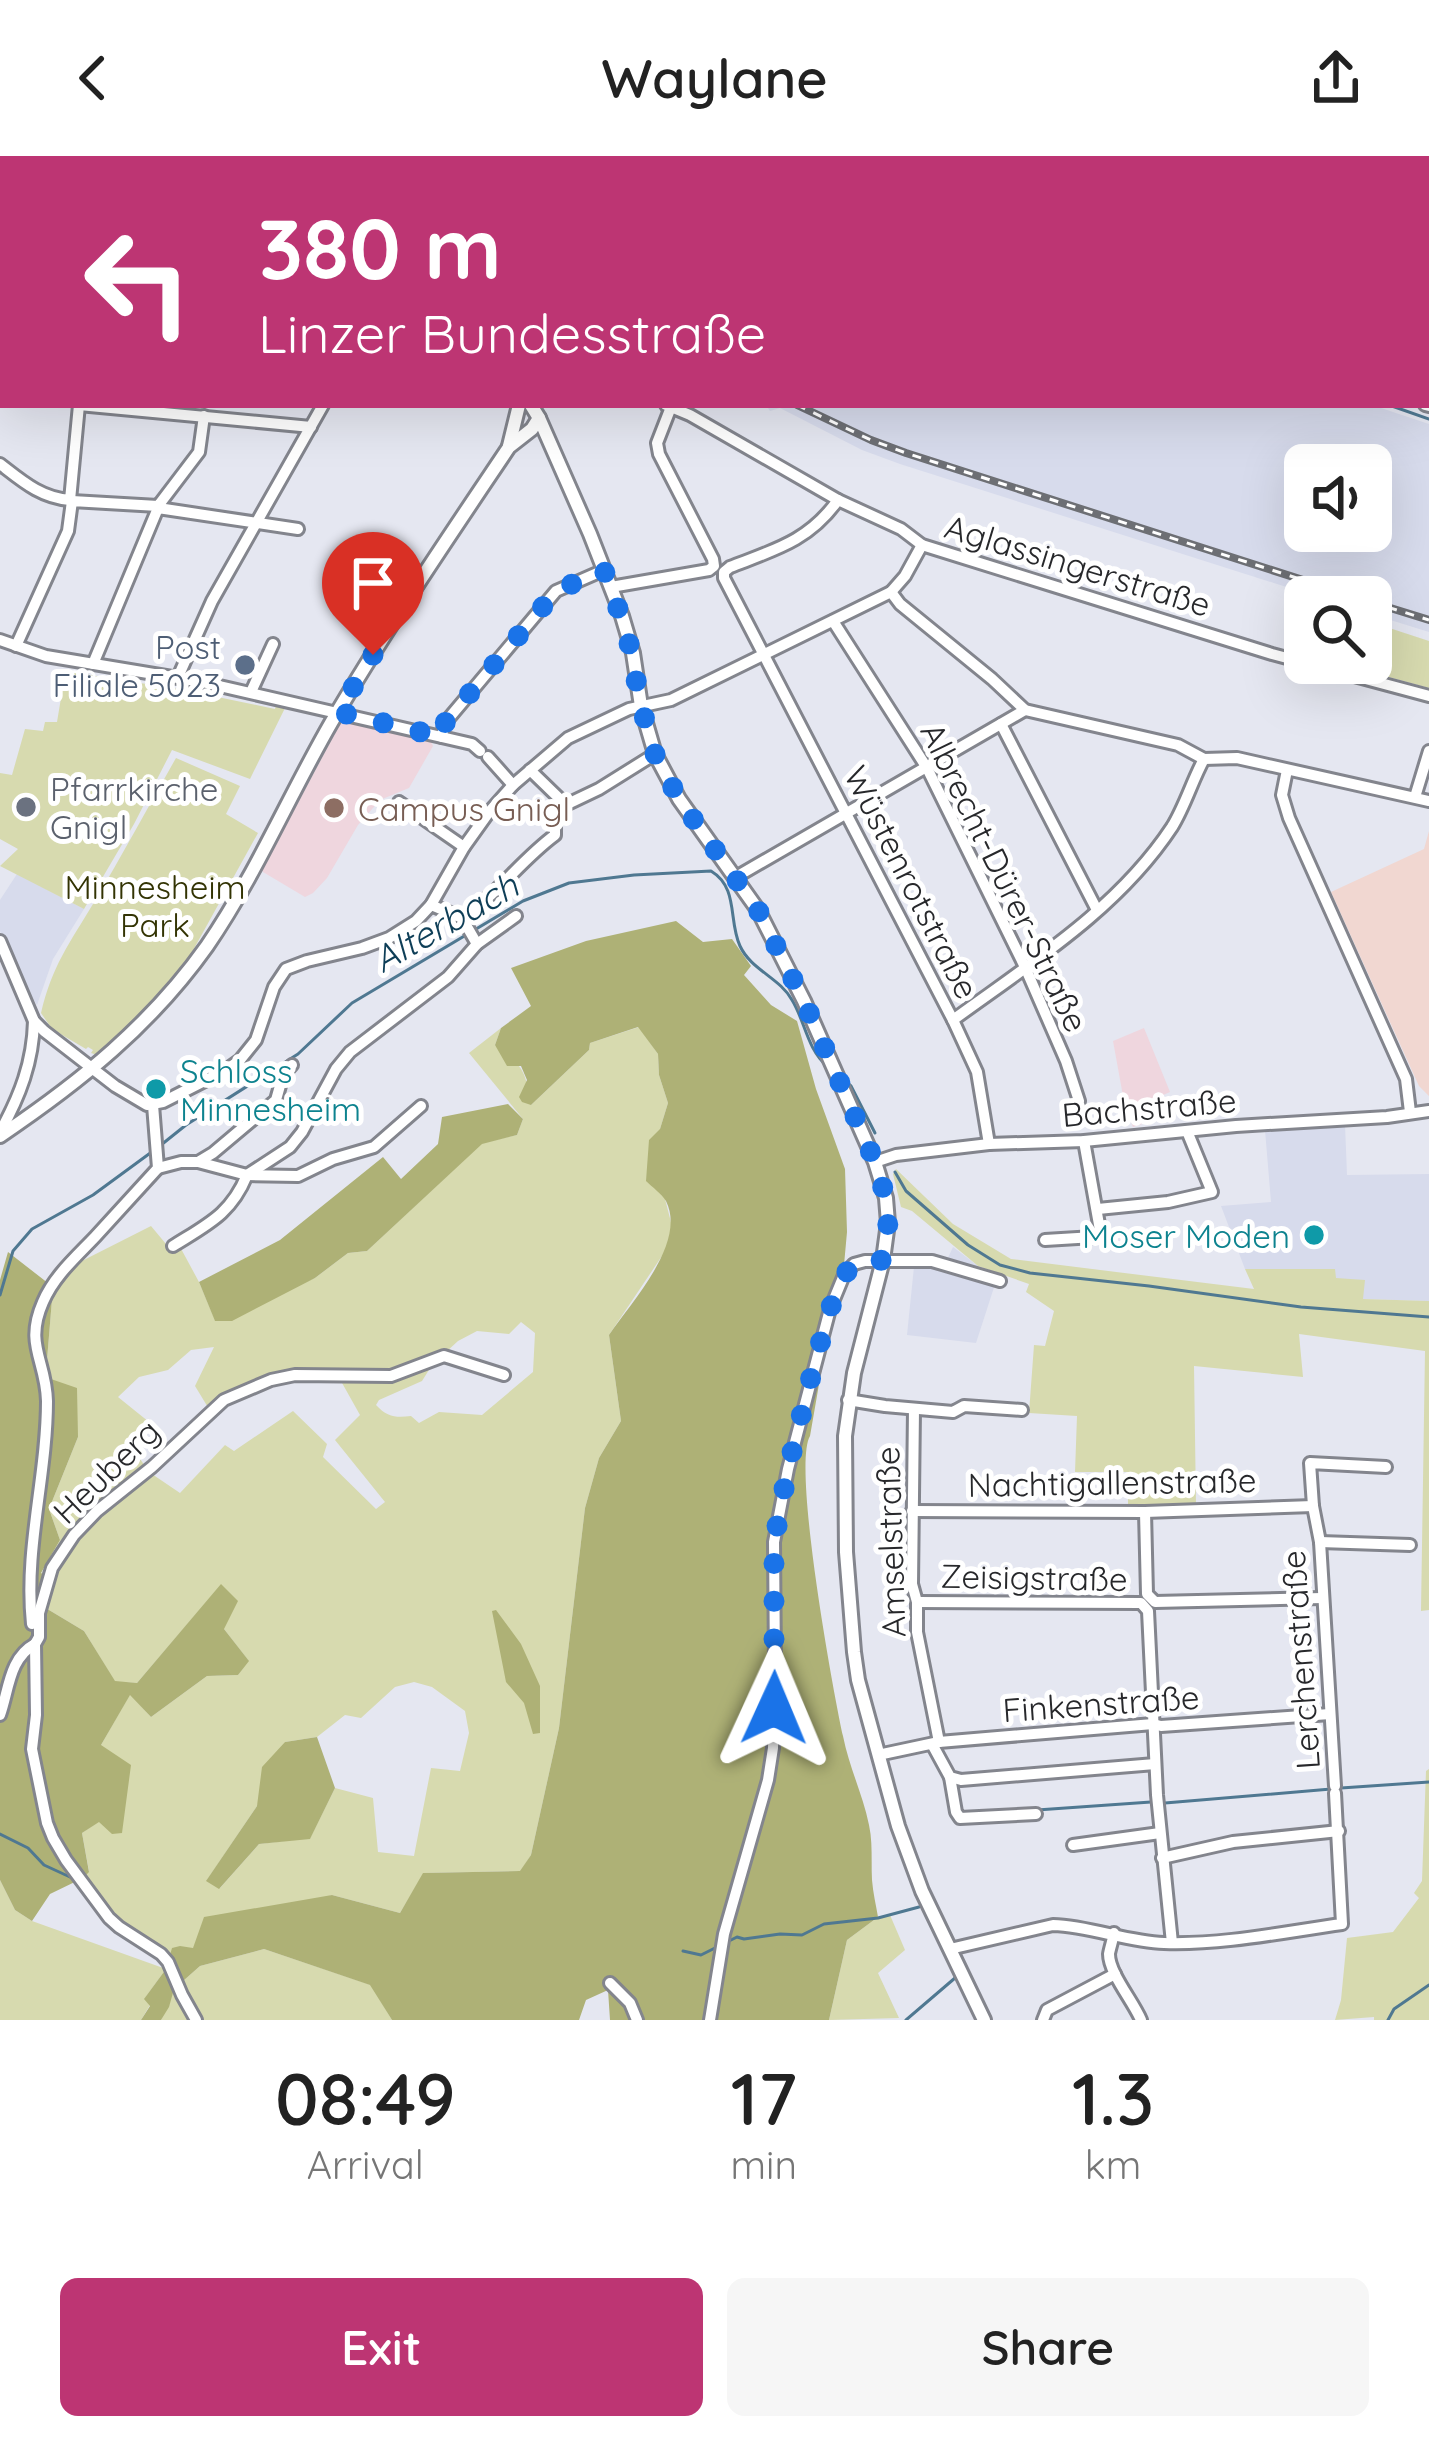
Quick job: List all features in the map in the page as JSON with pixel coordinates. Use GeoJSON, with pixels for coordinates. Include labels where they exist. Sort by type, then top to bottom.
{"type":"FeatureCollection","features":[{"type":"Feature","properties":{"kind":"main road"},"geometry":{"type":"LineString","coordinates":[[0,1134],[95,1069],[148,1019],[208,945],[338,712],[508,447],[518,412],[529,416],[536,409]]}},
{"type":"Feature","properties":{"kind":"main road"},"geometry":{"type":"LineString","coordinates":[[508,447],[532,429],[536,409]]}},
{"type":"Feature","properties":{"kind":"main road"},"geometry":{"type":"LineString","coordinates":[[536,409],[611,587],[633,653],[655,754],[679,799],[758,910],[875,1162],[886,1198],[883,1260],[848,1400],[844,1498],[858,1680],[906,1848],[984,2020]]}},
{"type":"Feature","properties":{"kind":"main road"},"geometry":{"type":"LineString","coordinates":[[508,447],[534,442],[552,449]]}},
{"type":"Feature","properties":{"kind":"street"},"geometry":{"type":"LineString","coordinates":[[16,646],[68,531],[79,408]]}},
{"type":"Feature","properties":{"kind":"street"},"geometry":{"type":"LineString","coordinates":[[113,408],[311,427]]}},
{"type":"Feature","properties":{"kind":"street"},"geometry":{"type":"LineString","coordinates":[[178,677],[212,601],[321,408]]}},
{"type":"Feature","properties":{"kind":"street"},"geometry":{"type":"LineString","coordinates":[[611,587],[714,566],[659,454],[657,443],[668,408]]}},
{"type":"Feature","properties":{"kind":"street","name":"Aglassingerstraße"},"geometry":{"type":"LineString","coordinates":[[674,408],[922,544],[1272,654],[1429,696]]}},
{"type":"Feature","properties":{"kind":"street"},"geometry":{"type":"LineString","coordinates":[[0,464],[55,499],[158,506],[200,452],[204,416]]}},
{"type":"Feature","properties":{"kind":"street","name":"Wüstenrotstraße"},"geometry":{"type":"LineString","coordinates":[[838,500],[809,533],[730,567],[724,578],[953,1020],[976,1072],[988,1144]]}},
{"type":"Feature","properties":{"kind":"street"},"geometry":{"type":"LineString","coordinates":[[93,664],[158,508],[298,529]]}},
{"type":"Feature","properties":{"kind":"street"},"geometry":{"type":"LineString","coordinates":[[34,1021],[130,1096],[153,1106],[226,1070],[256,1040],[274,987],[286,969],[389,938],[416,921],[513,784],[568,738],[641,706],[671,700],[891,592],[922,544]]}},
{"type":"Feature","properties":{"kind":"street"},"geometry":{"type":"LineString","coordinates":[[373,556],[418,584]]}},
{"type":"Feature","properties":{"kind":"street"},"geometry":{"type":"LineString","coordinates":[[442,737],[444,724],[556,591],[604,570]]}},
{"type":"Feature","properties":{"kind":"street"},"geometry":{"type":"LineString","coordinates":[[891,592],[1025,710],[1178,745],[1204,759],[1238,758],[1429,801]]}},
{"type":"Feature","properties":{"kind":"street","name":"Albrecht-Dürer-Straße"},"geometry":{"type":"LineString","coordinates":[[833,621],[927,768],[1025,967],[1079,1101]]}},
{"type":"Feature","properties":{"kind":"street"},"geometry":{"type":"LineString","coordinates":[[0,640],[46,656],[251,692],[472,745],[513,784]]}},
{"type":"Feature","properties":{"kind":"street"},"geometry":{"type":"LineString","coordinates":[[251,692],[274,644]]}},
{"type":"Feature","properties":{"kind":"street"},"geometry":{"type":"LineString","coordinates":[[736,877],[1025,710]]}},
{"type":"Feature","properties":{"kind":"street"},"geometry":{"type":"LineString","coordinates":[[1001,724],[1097,910]]}},
{"type":"Feature","properties":{"kind":"street"},"geometry":{"type":"LineString","coordinates":[[1414,797],[1429,751]]}},
{"type":"Feature","properties":{"kind":"street"},"geometry":{"type":"LineString","coordinates":[[173,1246],[220,1216],[238,1197],[247,1174],[290,1147],[350,1052],[448,977],[482,904],[555,835],[555,810],[655,754]]}},
{"type":"Feature","properties":{"kind":"street"},"geometry":{"type":"LineString","coordinates":[[953,1020],[1097,910],[1150,857],[1174,823],[1204,759]]}},
{"type":"Feature","properties":{"kind":"street"},"geometry":{"type":"LineString","coordinates":[[530,770],[565,804]]}},
{"type":"Feature","properties":{"kind":"street"},"geometry":{"type":"LineString","coordinates":[[1287,770],[1282,795],[1289,818],[1406,1078],[1411,1112]]}},
{"type":"Feature","properties":{"kind":"street"},"geometry":{"type":"LineString","coordinates":[[399,802],[464,847]]}},
{"type":"Feature","properties":{"kind":"street"},"geometry":{"type":"LineString","coordinates":[[430,905],[470,931]]}},
{"type":"Feature","properties":{"kind":"street"},"geometry":{"type":"LineString","coordinates":[[470,931],[516,916]]}},
{"type":"Feature","properties":{"kind":"street"},"geometry":{"type":"LineString","coordinates":[[0,941],[34,1021],[27,1072],[0,1134]]}},
{"type":"Feature","properties":{"kind":"street"},"geometry":{"type":"LineString","coordinates":[[198,1162],[276,1100],[283,1076],[292,1065]]}},
{"type":"Feature","properties":{"kind":"street"},"geometry":{"type":"LineString","coordinates":[[153,1106],[158,1168]]}},
{"type":"Feature","properties":{"kind":"street"},"geometry":{"type":"LineString","coordinates":[[0,1715],[16,1661],[34,1643],[31,1548],[40,1505],[47,1406],[46,1381],[35,1348],[36,1318],[52,1284],[158,1168],[198,1162],[247,1174],[298,1175],[374,1147],[421,1106]]}},
{"type":"Feature","properties":{"kind":"street","name":"Bachstraße"},"geometry":{"type":"LineString","coordinates":[[875,1162],[896,1155],[988,1144],[1084,1141],[1429,1111]]}},
{"type":"Feature","properties":{"kind":"street"},"geometry":{"type":"LineString","coordinates":[[1098,1209],[1212,1192],[1187,1131]]}},
{"type":"Feature","properties":{"kind":"street"},"geometry":{"type":"LineString","coordinates":[[1045,1240],[1094,1237],[1100,1231],[1084,1141]]}},
{"type":"Feature","properties":{"kind":"street"},"geometry":{"type":"LineString","coordinates":[[710,2020],[724,1934],[768,1780],[776,1668],[774,1542],[788,1468],[830,1309],[844,1275],[854,1264],[932,1261],[1000,1281]]}},
{"type":"Feature","properties":{"kind":"street","name":"Heuberg"},"geometry":{"type":"LineString","coordinates":[[196,2020],[169,1962],[109,1918],[66,1860],[47,1823],[32,1749],[34,1643],[52,1568],[97,1511],[224,1400],[272,1380],[391,1376],[444,1356],[504,1375]]}},
{"type":"Feature","properties":{"kind":"street","name":"Amselstraße"},"geometry":{"type":"LineString","coordinates":[[848,1400],[953,1412],[964,1406],[1022,1410]]}},
{"type":"Feature","properties":{"kind":"street","name":"Amselstraße"},"geometry":{"type":"LineString","coordinates":[[914,1409],[911,1511],[917,1632],[936,1743],[950,1778],[956,1812],[960,1819],[1036,1814]]}},
{"type":"Feature","properties":{"kind":"street","name":"Lerchenstraße"},"geometry":{"type":"LineString","coordinates":[[1172,1943],[1342,1924],[1320,1542],[1310,1463],[1386,1467]]}},
{"type":"Feature","properties":{"kind":"street","name":"Nachtigallenstraße"},"geometry":{"type":"LineString","coordinates":[[911,1511],[1145,1512],[1313,1506]]}},
{"type":"Feature","properties":{"kind":"street","name":"Zeisigstraße"},"geometry":{"type":"LineString","coordinates":[[1145,1512],[1147,1594],[1155,1602],[1322,1598]]}},
{"type":"Feature","properties":{"kind":"street"},"geometry":{"type":"LineString","coordinates":[[1320,1542],[1410,1545]]}},
{"type":"Feature","properties":{"kind":"street","name":"Zeisigstraße"},"geometry":{"type":"LineString","coordinates":[[917,1602],[1141,1603],[1148,1611],[1153,1724]]}},
{"type":"Feature","properties":{"kind":"street","name":"Finkenstraße"},"geometry":{"type":"LineString","coordinates":[[878,1755],[936,1743],[1330,1714]]}},
{"type":"Feature","properties":{"kind":"street"},"geometry":{"type":"LineString","coordinates":[[950,1949],[1053,1925],[1172,1943],[1153,1724]]}},
{"type":"Feature","properties":{"kind":"street"},"geometry":{"type":"LineString","coordinates":[[950,1778],[1155,1764]]}},
{"type":"Feature","properties":{"kind":"street"},"geometry":{"type":"LineString","coordinates":[[1162,1858],[1233,1842],[1339,1831]]}},
{"type":"Feature","properties":{"kind":"street"},"geometry":{"type":"LineString","coordinates":[[1073,1845],[1160,1834]]}},
{"type":"Feature","properties":{"kind":"street"},"geometry":{"type":"LineString","coordinates":[[1114,1933],[1108,1953],[1141,2020]]}},
{"type":"Feature","properties":{"kind":"street"},"geometry":{"type":"LineString","coordinates":[[1043,2020],[1047,2010],[1115,1974]]}},
{"type":"Feature","properties":{"kind":"street"},"geometry":{"type":"LineString","coordinates":[[610,1983],[630,2003],[637,2020]]}},
{"type":"Feature","properties":{"kind":"shaded area"},"geometry":{"type":"Polygon","coordinates":[[[780,408],[1381,408],[1429,424],[1429,632],[1392,621],[1392,576],[1284,576],[1284,586],[900,464],[780,408]]]}},
{"type":"Feature","properties":{"kind":"shaded area","name":"Campus Gnigl"},"geometry":{"type":"Polygon","coordinates":[[[342,720],[428,736],[433,746],[409,788],[380,800],[358,825],[327,878],[305,897],[263,872],[260,865],[342,720]]]}},
{"type":"Feature","properties":{"kind":"shaded area"},"geometry":{"type":"Polygon","coordinates":[[[1429,831],[1429,1096],[1419,1086],[1331,892],[1424,849],[1429,831]]]}},
{"type":"Feature","properties":{"kind":"shaded area"},"geometry":{"type":"Polygon","coordinates":[[[17,874],[84,909],[53,959],[37,1005],[0,931],[0,900],[17,874]]]}},
{"type":"Feature","properties":{"kind":"shaded area"},"geometry":{"type":"Polygon","coordinates":[[[1144,1028],[1170,1092],[1161,1096],[1164,1106],[1160,1112],[1142,1115],[1145,1123],[1133,1127],[1113,1041],[1144,1028]]]}},
{"type":"Feature","properties":{"kind":"shaded area"},"geometry":{"type":"Polygon","coordinates":[[[1345,1124],[1347,1175],[1429,1174],[1429,1301],[1363,1299],[1335,1278],[1335,1269],[1245,1269],[1221,1206],[1271,1202],[1265,1130],[1345,1124]]]}},
{"type":"Feature","properties":{"kind":"shaded area"},"geometry":{"type":"Polygon","coordinates":[[[953,1247],[998,1275],[976,1343],[907,1335],[915,1257],[947,1260],[953,1247]]]}},
{"type":"Feature","properties":{"kind":"green space"},"geometry":{"type":"Polygon","coordinates":[[[1392,629],[1429,641],[1429,688],[1392,678],[1392,629]]]}},
{"type":"Feature","properties":{"kind":"green space"},"geometry":{"type":"Polygon","coordinates":[[[65,671],[275,709],[277,702],[286,706],[250,779],[172,750],[84,909],[0,866],[18,849],[0,839],[0,773],[12,775],[25,729],[43,731],[45,722],[57,722],[65,671]]]}},
{"type":"Feature","properties":{"kind":"green space","name":"Minnesheim Park"},"geometry":{"type":"Polygon","coordinates":[[[176,758],[240,786],[226,814],[258,833],[191,954],[136,1021],[97,1055],[52,1029],[41,1013],[62,956],[176,758]]]}},
{"type":"Feature","properties":{"kind":"green space"},"geometry":{"type":"Polygon","coordinates":[[[676,921],[703,942],[732,939],[751,966],[744,975],[771,1005],[797,1021],[845,1169],[847,1232],[842,1287],[822,1343],[806,1489],[838,1711],[870,1832],[878,1917],[847,1940],[829,2020],[610,2020],[608,1990],[586,2000],[579,2020],[392,2020],[370,1985],[264,1949],[200,1966],[174,1989],[161,2020],[141,2020],[150,2006],[144,1999],[166,1969],[172,1948],[193,1948],[204,1917],[332,1895],[400,1913],[423,1873],[520,1871],[531,1855],[559,1728],[585,1508],[599,1458],[621,1421],[609,1335],[654,1271],[669,1235],[666,1201],[646,1181],[649,1140],[660,1129],[668,1103],[658,1054],[638,1027],[590,1043],[589,1050],[531,1105],[519,1097],[527,1080],[521,1066],[507,1066],[495,1045],[501,1028],[531,1006],[511,968],[586,941],[676,921]]]}},
{"type":"Feature","properties":{"kind":"green space"},"geometry":{"type":"Polygon","coordinates":[[[639,1027],[658,1054],[668,1103],[660,1129],[665,1199],[672,1226],[666,1250],[609,1335],[621,1421],[599,1458],[585,1508],[559,1728],[531,1855],[521,1871],[424,1873],[400,1913],[332,1895],[169,1957],[113,1917],[83,1878],[89,1871],[82,1833],[99,1821],[101,1745],[130,1694],[151,1717],[207,1676],[238,1675],[248,1660],[224,1629],[221,1585],[137,1683],[115,1682],[84,1631],[44,1607],[41,1574],[60,1540],[49,1509],[78,1437],[46,1372],[53,1287],[70,1267],[151,1226],[171,1250],[179,1245],[215,1320],[315,1278],[348,1253],[367,1251],[482,1143],[517,1135],[523,1119],[469,1053],[501,1028],[495,1045],[522,1070],[531,1105],[589,1050],[590,1043],[639,1027]],[[521,1322],[509,1334],[477,1331],[458,1341],[422,1381],[376,1405],[388,1414],[411,1416],[419,1423],[439,1412],[482,1415],[533,1372],[535,1333],[521,1322]],[[214,1347],[191,1350],[168,1370],[139,1377],[118,1397],[149,1422],[134,1450],[149,1472],[180,1493],[225,1445],[234,1451],[293,1411],[327,1444],[323,1457],[376,1509],[385,1502],[335,1440],[360,1415],[337,1374],[297,1373],[209,1409],[195,1386],[214,1347]],[[414,1682],[395,1687],[361,1718],[345,1715],[317,1737],[285,1742],[257,1806],[207,1880],[220,1888],[259,1844],[310,1838],[335,1788],[373,1798],[378,1852],[414,1856],[431,1768],[460,1771],[469,1733],[465,1711],[432,1687],[414,1682]]]}},
{"type":"Feature","properties":{"kind":"green space"},"geometry":{"type":"Polygon","coordinates":[[[508,1104],[523,1119],[517,1135],[482,1144],[367,1251],[348,1253],[315,1278],[232,1321],[215,1321],[199,1282],[280,1240],[383,1157],[401,1179],[438,1144],[442,1117],[508,1104]]]}},
{"type":"Feature","properties":{"kind":"green space"},"geometry":{"type":"Polygon","coordinates":[[[896,1169],[953,1224],[1011,1259],[1254,1289],[1245,1269],[1335,1269],[1336,1278],[1365,1280],[1363,1299],[1429,1301],[1429,1610],[1421,1611],[1425,1351],[1299,1334],[1303,1377],[1194,1366],[1196,1505],[1128,1507],[1128,1472],[1075,1472],[1077,1416],[1029,1413],[1034,1345],[1045,1346],[1054,1311],[1026,1292],[1029,1284],[978,1266],[901,1207],[893,1174],[896,1169]]]}},
{"type":"Feature","properties":{"kind":"green space"},"geometry":{"type":"Polygon","coordinates":[[[8,1252],[53,1287],[46,1372],[48,1378],[77,1388],[78,1437],[49,1509],[60,1540],[41,1573],[54,1582],[44,1607],[84,1631],[115,1681],[137,1683],[221,1584],[238,1601],[224,1629],[249,1661],[238,1675],[207,1676],[151,1717],[130,1695],[101,1745],[131,1765],[122,1833],[112,1834],[99,1822],[82,1833],[89,1872],[50,1894],[32,1921],[15,1910],[0,1880],[0,1280],[8,1252]]]}},
{"type":"Feature","properties":{"kind":"green space"},"geometry":{"type":"Polygon","coordinates":[[[496,1610],[521,1644],[540,1686],[540,1733],[533,1734],[524,1703],[506,1682],[492,1611],[496,1610]]]}},
{"type":"Feature","properties":{"kind":"green space"},"geometry":{"type":"Polygon","coordinates":[[[317,1737],[335,1788],[310,1839],[259,1844],[219,1889],[206,1881],[257,1806],[262,1767],[285,1742],[317,1737]]]}},
{"type":"Feature","properties":{"kind":"green space"},"geometry":{"type":"Polygon","coordinates":[[[1429,1769],[1429,2020],[1335,2020],[1347,1938],[1393,1932],[1419,1898],[1414,1893],[1422,1881],[1429,1769]]]}},
{"type":"Feature","properties":{"kind":"green space"},"geometry":{"type":"Polygon","coordinates":[[[0,1880],[15,1910],[32,1921],[166,1969],[145,1998],[150,2005],[141,2020],[0,2020],[0,1880]]]}},
{"type":"Feature","properties":{"kind":"green space"},"geometry":{"type":"Polygon","coordinates":[[[890,1915],[905,1950],[878,1973],[899,2018],[829,2020],[847,1940],[878,1917],[890,1915]]]}},
{"type":"Feature","properties":{"kind":"green space"},"geometry":{"type":"Polygon","coordinates":[[[264,1949],[371,1985],[392,2020],[161,2020],[174,1989],[200,1966],[264,1949]]]}},
{"type":"Feature","properties":{"kind":"waterway"},"geometry":{"type":"LineString","coordinates":[[1398,408],[1429,419]]}},
{"type":"Feature","properties":{"kind":"waterway","name":"Alterbach"},"geometry":{"type":"LineString","coordinates":[[161,1145],[298,1054],[352,1003],[523,901],[569,883],[634,875],[711,871],[720,878],[729,895],[740,946],[787,992],[827,1066]]}},
{"type":"Feature","properties":{"kind":"waterway","name":"Alterbach"},"geometry":{"type":"LineString","coordinates":[[843,1079],[875,1133]]}},
{"type":"Feature","properties":{"kind":"waterway","name":"Alterbach"},"geometry":{"type":"LineString","coordinates":[[0,1295],[13,1251],[32,1229],[93,1195],[153,1151]]}},
{"type":"Feature","properties":{"kind":"waterway","name":"Alterbach"},"geometry":{"type":"LineString","coordinates":[[895,1172],[906,1191],[968,1245],[1000,1265],[1030,1273],[1301,1307],[1429,1317]]}},
{"type":"Feature","properties":{"kind":"waterway"},"geometry":{"type":"LineString","coordinates":[[1341,1788],[1429,1782]]}},
{"type":"Feature","properties":{"kind":"waterway"},"geometry":{"type":"LineString","coordinates":[[1165,1803],[1331,1789]]}},
{"type":"Feature","properties":{"kind":"waterway"},"geometry":{"type":"LineString","coordinates":[[1037,1810],[1151,1802]]}},
{"type":"Feature","properties":{"kind":"waterway"},"geometry":{"type":"LineString","coordinates":[[0,1834],[70,1877]]}},
{"type":"Feature","properties":{"kind":"waterway"},"geometry":{"type":"LineString","coordinates":[[729,1941],[802,1935],[824,1924],[878,1918],[919,1907]]}},
{"type":"Feature","properties":{"kind":"waterway"},"geometry":{"type":"LineString","coordinates":[[683,1951],[701,1955],[715,1948]]}},
{"type":"Feature","properties":{"kind":"waterway"},"geometry":{"type":"LineString","coordinates":[[906,2020],[955,1978]]}},
{"type":"Feature","properties":{"kind":"waterway"},"geometry":{"type":"LineString","coordinates":[[1388,2020],[1394,2009],[1429,1985]]}},
{"type":"Feature","properties":{"kind":"railway"},"geometry":{"type":"LineString","coordinates":[[803,408],[906,453],[1290,576]]}},
{"type":"Feature","properties":{"kind":"railway"},"geometry":{"type":"LineString","coordinates":[[1392,609],[1429,620]]}},
{"type":"Feature","properties":{"kind":"place","name":"Post Filiale 5023"},"geometry":{"type":"Point","coordinates":[245,665]}},
{"type":"Feature","properties":{"kind":"place","name":"Pfarrkirche Gnigl"},"geometry":{"type":"Point","coordinates":[26,807]}},
{"type":"Feature","properties":{"kind":"place","name":"Campus Gnigl"},"geometry":{"type":"Point","coordinates":[334,808]}},
{"type":"Feature","properties":{"kind":"place","name":"Schloss Minnesheim"},"geometry":{"type":"Point","coordinates":[156,1089]}},
{"type":"Feature","properties":{"kind":"place","name":"Moser Moden"},"geometry":{"type":"Point","coordinates":[1314,1235]}},
{"type":"Feature","properties":{"kind":"route"},"geometry":{"type":"LineString","coordinates":[[373,655],[338,712],[442,737],[444,724],[556,591],[604,570],[627,633],[655,754],[679,799],[758,910],[875,1162],[886,1198],[883,1260],[854,1264],[844,1275],[830,1309],[788,1468],[774,1542],[774,1708]]}}]}
